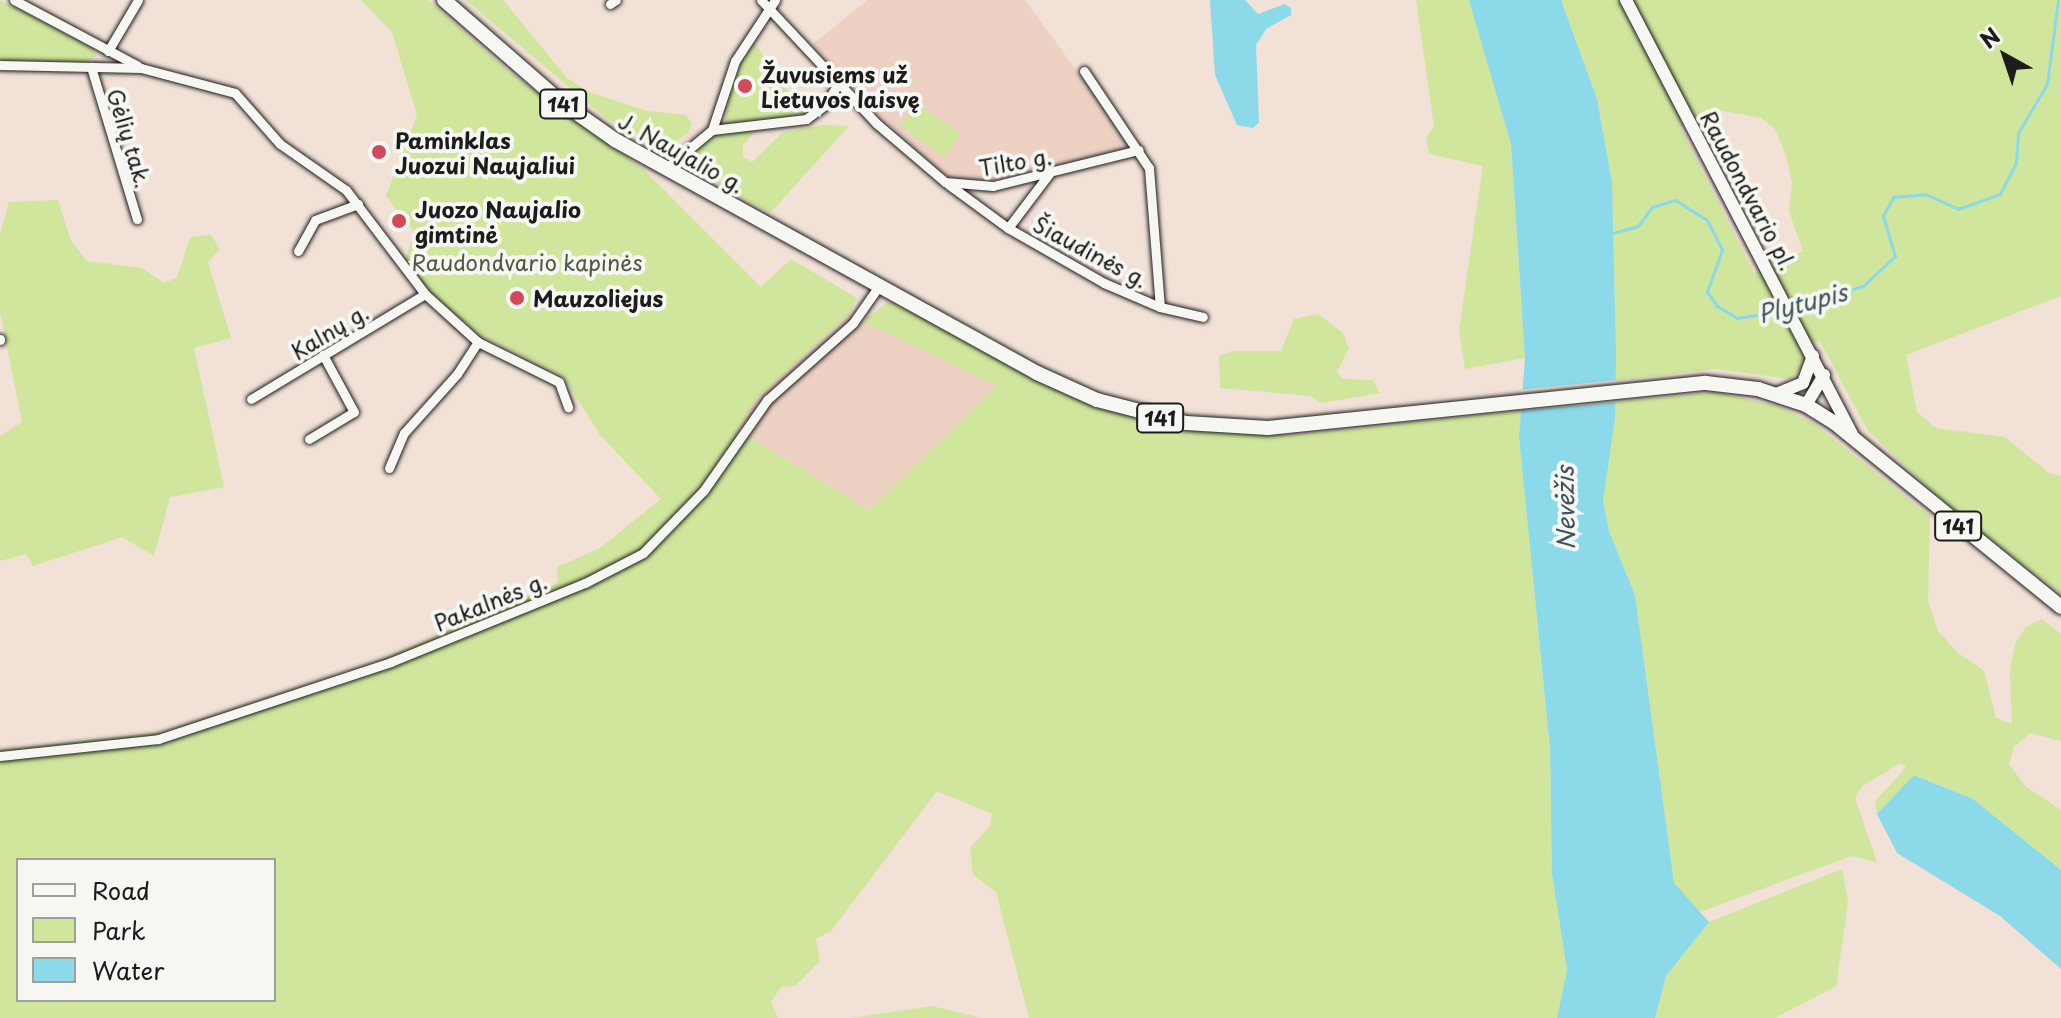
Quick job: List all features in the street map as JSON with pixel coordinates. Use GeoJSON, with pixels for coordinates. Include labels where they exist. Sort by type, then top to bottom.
{"type":"FeatureCollection","features":[{"type":"Feature","properties":{"kind":"main road","name":"J. Naujalio g."},"geometry":{"type":"LineString","coordinates":[[444,0],[579,116],[665,169],[879,286]]}},
{"type":"Feature","properties":{"kind":"main road","name":"Raudondvario pl."},"geometry":{"type":"LineString","coordinates":[[1626,0],[1857,442]]}},
{"type":"Feature","properties":{"kind":"main road","name":"141"},"geometry":{"type":"LineString","coordinates":[[879,286],[1065,387],[1155,417],[1268,428],[1722,383],[1776,394],[1806,405]]}},
{"type":"Feature","properties":{"kind":"main road"},"geometry":{"type":"LineString","coordinates":[[1806,405],[1803,383],[1813,356]]}},
{"type":"Feature","properties":{"kind":"main road"},"geometry":{"type":"LineString","coordinates":[[1806,405],[1824,375]]}},
{"type":"Feature","properties":{"kind":"main road"},"geometry":{"type":"LineString","coordinates":[[1776,394],[1803,383]]}},
{"type":"Feature","properties":{"kind":"main road","name":"Raudondvario pl."},"geometry":{"type":"LineString","coordinates":[[1806,405],[1857,442],[2061,607]]}},
{"type":"Feature","properties":{"kind":"street"},"geometry":{"type":"LineString","coordinates":[[14,0],[141,68],[235,93],[280,144],[335,180],[358,204],[425,294],[478,342],[559,382],[568,407]]}},
{"type":"Feature","properties":{"kind":"street"},"geometry":{"type":"LineString","coordinates":[[108,51],[138,0]]}},
{"type":"Feature","properties":{"kind":"street"},"geometry":{"type":"LineString","coordinates":[[712,130],[728,76],[768,2],[920,166],[945,182]]}},
{"type":"Feature","properties":{"kind":"street"},"geometry":{"type":"LineString","coordinates":[[0,65],[141,68]]}},
{"type":"Feature","properties":{"kind":"street","name":"Gėlių tak."},"geometry":{"type":"LineString","coordinates":[[91,67],[137,219]]}},
{"type":"Feature","properties":{"kind":"street"},"geometry":{"type":"LineString","coordinates":[[1084,71],[1149,168],[1160,307]]}},
{"type":"Feature","properties":{"kind":"street"},"geometry":{"type":"LineString","coordinates":[[665,169],[712,130],[806,119],[825,105],[840,81]]}},
{"type":"Feature","properties":{"kind":"street","name":"Tilto g."},"geometry":{"type":"LineString","coordinates":[[945,182],[993,186],[1139,150]]}},
{"type":"Feature","properties":{"kind":"street","name":"Šiaudinės g."},"geometry":{"type":"LineString","coordinates":[[1008,228],[1049,174]]}},
{"type":"Feature","properties":{"kind":"street","name":"Šiaudinės g."},"geometry":{"type":"LineString","coordinates":[[945,182],[1008,228],[1104,283],[1160,307],[1203,317]]}},
{"type":"Feature","properties":{"kind":"street"},"geometry":{"type":"LineString","coordinates":[[298,251],[315,220],[358,204]]}},
{"type":"Feature","properties":{"kind":"street","name":"Pakalnės g."},"geometry":{"type":"LineString","coordinates":[[0,756],[158,739],[391,662],[585,583],[643,553],[704,490],[767,400],[853,323],[879,286]]}},
{"type":"Feature","properties":{"kind":"street","name":"Kalnų g."},"geometry":{"type":"LineString","coordinates":[[251,399],[425,294]]}},
{"type":"Feature","properties":{"kind":"street"},"geometry":{"type":"LineString","coordinates":[[389,468],[404,433],[457,374],[478,342]]}},
{"type":"Feature","properties":{"kind":"street"},"geometry":{"type":"LineString","coordinates":[[309,439],[354,412],[323,355]]}},
{"type":"Feature","properties":{"kind":"shaded area"},"geometry":{"type":"Polygon","coordinates":[[[867,0],[1025,0],[1128,141],[1124,150],[992,182],[954,179],[941,172],[849,86],[813,44],[867,0]]]}},
{"type":"Feature","properties":{"kind":"shaded area"},"geometry":{"type":"Polygon","coordinates":[[[849,314],[997,386],[869,510],[737,430],[757,398],[849,314]]]}},
{"type":"Feature","properties":{"kind":"green space"},"geometry":{"type":"Polygon","coordinates":[[[0,0],[92,47],[97,56],[84,63],[0,61],[0,0]]]}},
{"type":"Feature","properties":{"kind":"green space","name":"Raudondvario kapinės"},"geometry":{"type":"Polygon","coordinates":[[[361,0],[428,0],[512,74],[643,169],[761,287],[791,259],[857,298],[849,314],[757,398],[737,430],[869,510],[997,386],[862,321],[887,303],[897,303],[1062,393],[1153,425],[1291,435],[1521,411],[1519,437],[1550,748],[1552,874],[1567,970],[1557,1018],[1029,1018],[996,892],[973,875],[970,848],[990,826],[992,814],[937,791],[831,931],[816,939],[820,961],[795,986],[781,987],[771,1002],[778,1018],[0,1018],[0,750],[161,732],[366,666],[558,583],[557,567],[600,548],[661,499],[600,435],[563,376],[480,335],[433,296],[405,261],[414,232],[386,196],[417,115],[392,32],[361,0]]]}},
{"type":"Feature","properties":{"kind":"green space"},"geometry":{"type":"Polygon","coordinates":[[[466,0],[503,0],[567,78],[589,92],[647,111],[686,115],[692,124],[689,132],[674,143],[646,138],[607,119],[466,0]]]}},
{"type":"Feature","properties":{"kind":"green space"},"geometry":{"type":"Polygon","coordinates":[[[1416,0],[1469,0],[1476,20],[1511,144],[1525,358],[1465,369],[1459,330],[1483,166],[1429,154],[1426,137],[1434,127],[1416,0]]]}},
{"type":"Feature","properties":{"kind":"green space"},"geometry":{"type":"Polygon","coordinates":[[[1561,0],[2061,0],[2061,296],[1906,355],[1917,412],[1936,428],[2005,437],[2049,473],[2061,476],[2061,594],[1950,508],[1868,431],[1820,341],[1801,347],[1807,362],[1790,379],[1716,369],[1612,381],[1616,351],[1612,182],[1597,99],[1561,0]],[[1718,110],[1680,127],[1754,273],[1803,251],[1789,211],[1792,183],[1787,159],[1775,129],[1761,118],[1718,110]]]}},
{"type":"Feature","properties":{"kind":"green space"},"geometry":{"type":"Polygon","coordinates":[[[752,39],[805,115],[725,125],[730,86],[752,39]]]}},
{"type":"Feature","properties":{"kind":"green space"},"geometry":{"type":"Polygon","coordinates":[[[916,103],[961,134],[944,157],[900,126],[916,103]]]}},
{"type":"Feature","properties":{"kind":"green space"},"geometry":{"type":"Polygon","coordinates":[[[824,125],[849,126],[770,213],[697,172],[697,158],[688,162],[696,147],[719,134],[757,129],[743,145],[743,157],[752,162],[783,132],[824,125]]]}},
{"type":"Feature","properties":{"kind":"green space"},"geometry":{"type":"Polygon","coordinates":[[[58,200],[71,241],[87,261],[142,268],[164,283],[177,278],[190,237],[211,235],[220,249],[208,262],[231,338],[194,348],[224,487],[170,497],[154,556],[122,537],[33,566],[26,554],[0,561],[0,436],[22,422],[0,312],[0,235],[9,202],[58,200]]]}},
{"type":"Feature","properties":{"kind":"green space"},"geometry":{"type":"Polygon","coordinates":[[[1318,314],[1343,333],[1349,349],[1337,371],[1342,379],[1373,380],[1380,393],[1321,403],[1311,396],[1220,388],[1219,356],[1233,351],[1281,351],[1294,319],[1318,314]]]}},
{"type":"Feature","properties":{"kind":"green space"},"geometry":{"type":"Polygon","coordinates":[[[1715,392],[1778,406],[1815,424],[1930,516],[1928,601],[1938,631],[1958,653],[1984,671],[1996,718],[2012,724],[2010,671],[2015,644],[2026,627],[2042,619],[2061,634],[2061,741],[2030,733],[2014,747],[2009,764],[2025,786],[2061,810],[2061,870],[1973,799],[1915,775],[1877,814],[1875,801],[1906,765],[1899,764],[1862,786],[1855,798],[1877,862],[1851,856],[1700,912],[1674,884],[1635,595],[1609,531],[1603,501],[1614,402],[1715,392]]]}},
{"type":"Feature","properties":{"kind":"green space"},"geometry":{"type":"Polygon","coordinates":[[[1842,869],[1848,902],[1836,986],[1775,1018],[1655,1018],[1666,976],[1709,922],[1842,869]]]}},
{"type":"Feature","properties":{"kind":"green space"},"geometry":{"type":"Polygon","coordinates":[[[932,1006],[982,1018],[850,1018],[878,1014],[932,1006]]]}},
{"type":"Feature","properties":{"kind":"water"},"geometry":{"type":"Polygon","coordinates":[[[1210,0],[1245,0],[1258,14],[1285,4],[1291,8],[1291,15],[1266,29],[1256,45],[1259,122],[1253,128],[1237,125],[1215,75],[1210,0]]]}},
{"type":"Feature","properties":{"kind":"water","name":"Nevėžis"},"geometry":{"type":"Polygon","coordinates":[[[1469,0],[1561,0],[1597,99],[1612,182],[1616,351],[1615,418],[1603,501],[1609,531],[1635,595],[1674,883],[1709,922],[1666,976],[1655,1018],[1557,1018],[1567,970],[1552,874],[1550,748],[1519,437],[1525,358],[1511,144],[1469,0]]]}},
{"type":"Feature","properties":{"kind":"water"},"geometry":{"type":"Polygon","coordinates":[[[1914,775],[1973,799],[2061,870],[2061,969],[2000,916],[1897,853],[1877,814],[1914,775]]]}},
{"type":"Feature","properties":{"kind":"pier"},"geometry":{"type":"Polygon","coordinates":[[[1616,380],[1618,402],[1517,411],[1519,390],[1616,380]]]}},
{"type":"Feature","properties":{"kind":"waterway","name":"Plytupis"},"geometry":{"type":"LineString","coordinates":[[1790,308],[1863,286],[1895,256],[1883,216],[1893,197],[1925,194],[1958,209],[2000,194],[2016,163],[2018,133],[2047,84],[2058,0]]}},
{"type":"Feature","properties":{"kind":"waterway","name":"Plytupis"},"geometry":{"type":"LineString","coordinates":[[1610,234],[1638,226],[1652,207],[1675,200],[1707,220],[1722,250],[1707,292],[1717,306],[1737,318],[1782,311]]}},
{"type":"Feature","properties":{"kind":"place","name":"Žuvusiems už Lietuvos laisvę"},"geometry":{"type":"Point","coordinates":[745,86]}},
{"type":"Feature","properties":{"kind":"place","name":"Paminklas Juozui Naujaliui"},"geometry":{"type":"Point","coordinates":[379,152]}},
{"type":"Feature","properties":{"kind":"place","name":"Juozo Naujalio gimtinė"},"geometry":{"type":"Point","coordinates":[399,221]}},
{"type":"Feature","properties":{"kind":"place","name":"Mauzoliejus"},"geometry":{"type":"Point","coordinates":[517,298]}}]}
